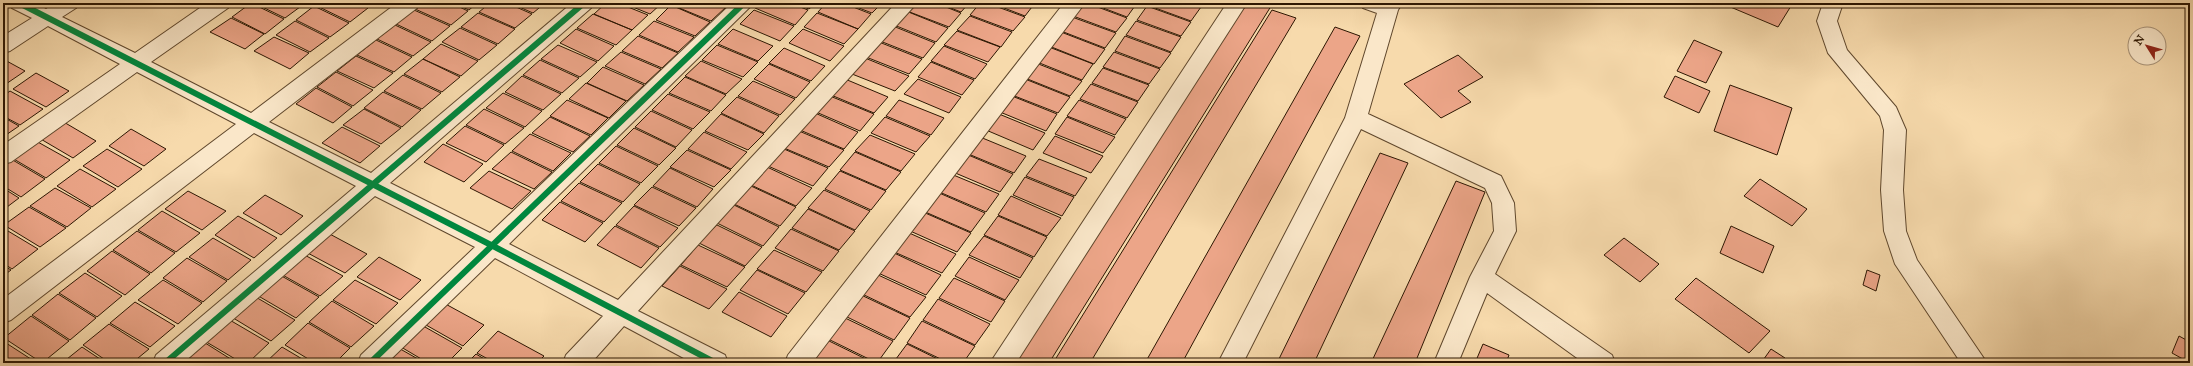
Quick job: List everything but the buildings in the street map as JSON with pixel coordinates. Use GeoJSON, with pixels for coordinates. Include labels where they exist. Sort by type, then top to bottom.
{"type":"FeatureCollection","features":[{"type":"Feature","properties":{"kind":"street"},"geometry":{"type":"LineString","coordinates":[[19,3],[370,185],[493,246],[620,314],[716,363]]}},
{"type":"Feature","properties":{"kind":"street"},"geometry":{"type":"LineString","coordinates":[[3,46],[69,3]]}},
{"type":"Feature","properties":{"kind":"street"},"geometry":{"type":"LineString","coordinates":[[3,156],[221,3]]}},
{"type":"Feature","properties":{"kind":"street"},"geometry":{"type":"LineString","coordinates":[[3,313],[410,3]]}},
{"type":"Feature","properties":{"kind":"street"},"geometry":{"type":"LineString","coordinates":[[165,363],[370,185],[584,3]]}},
{"type":"Feature","properties":{"kind":"street"},"geometry":{"type":"LineString","coordinates":[[370,363],[744,3]]}},
{"type":"Feature","properties":{"kind":"street"},"geometry":{"type":"LineString","coordinates":[[575,363],[907,3]]}},
{"type":"Feature","properties":{"kind":"street"},"geometry":{"type":"LineString","coordinates":[[797,363],[1075,3]]}},
{"type":"Feature","properties":{"kind":"street"},"geometry":{"type":"LineString","coordinates":[[1002,363],[1237,3]]}},
{"type":"Feature","properties":{"kind":"street"},"geometry":{"type":"LineString","coordinates":[[1833,3],[1827,21],[1838,53],[1889,113],[1895,130],[1892,190],[1895,231],[1907,264],[1975,363]]}},
{"type":"Feature","properties":{"kind":"street"},"geometry":{"type":"LineString","coordinates":[[1230,363],[1356,118],[1383,5]]}},
{"type":"Feature","properties":{"kind":"street"},"geometry":{"type":"LineString","coordinates":[[1356,118],[1493,182],[1503,203],[1505,231],[1482,277],[1446,363]]}},
{"type":"Feature","properties":{"kind":"street"},"geometry":{"type":"LineString","coordinates":[[1482,277],[1603,363]]}},
{"type":"Feature","properties":{"kind":"cycle path"},"geometry":{"type":"LineString","coordinates":[[19,3],[493,246],[716,363]]}},
{"type":"Feature","properties":{"kind":"cycle path"},"geometry":{"type":"LineString","coordinates":[[165,363],[584,3]]}},
{"type":"Feature","properties":{"kind":"cycle path"},"geometry":{"type":"LineString","coordinates":[[370,363],[744,3]]}}]}
